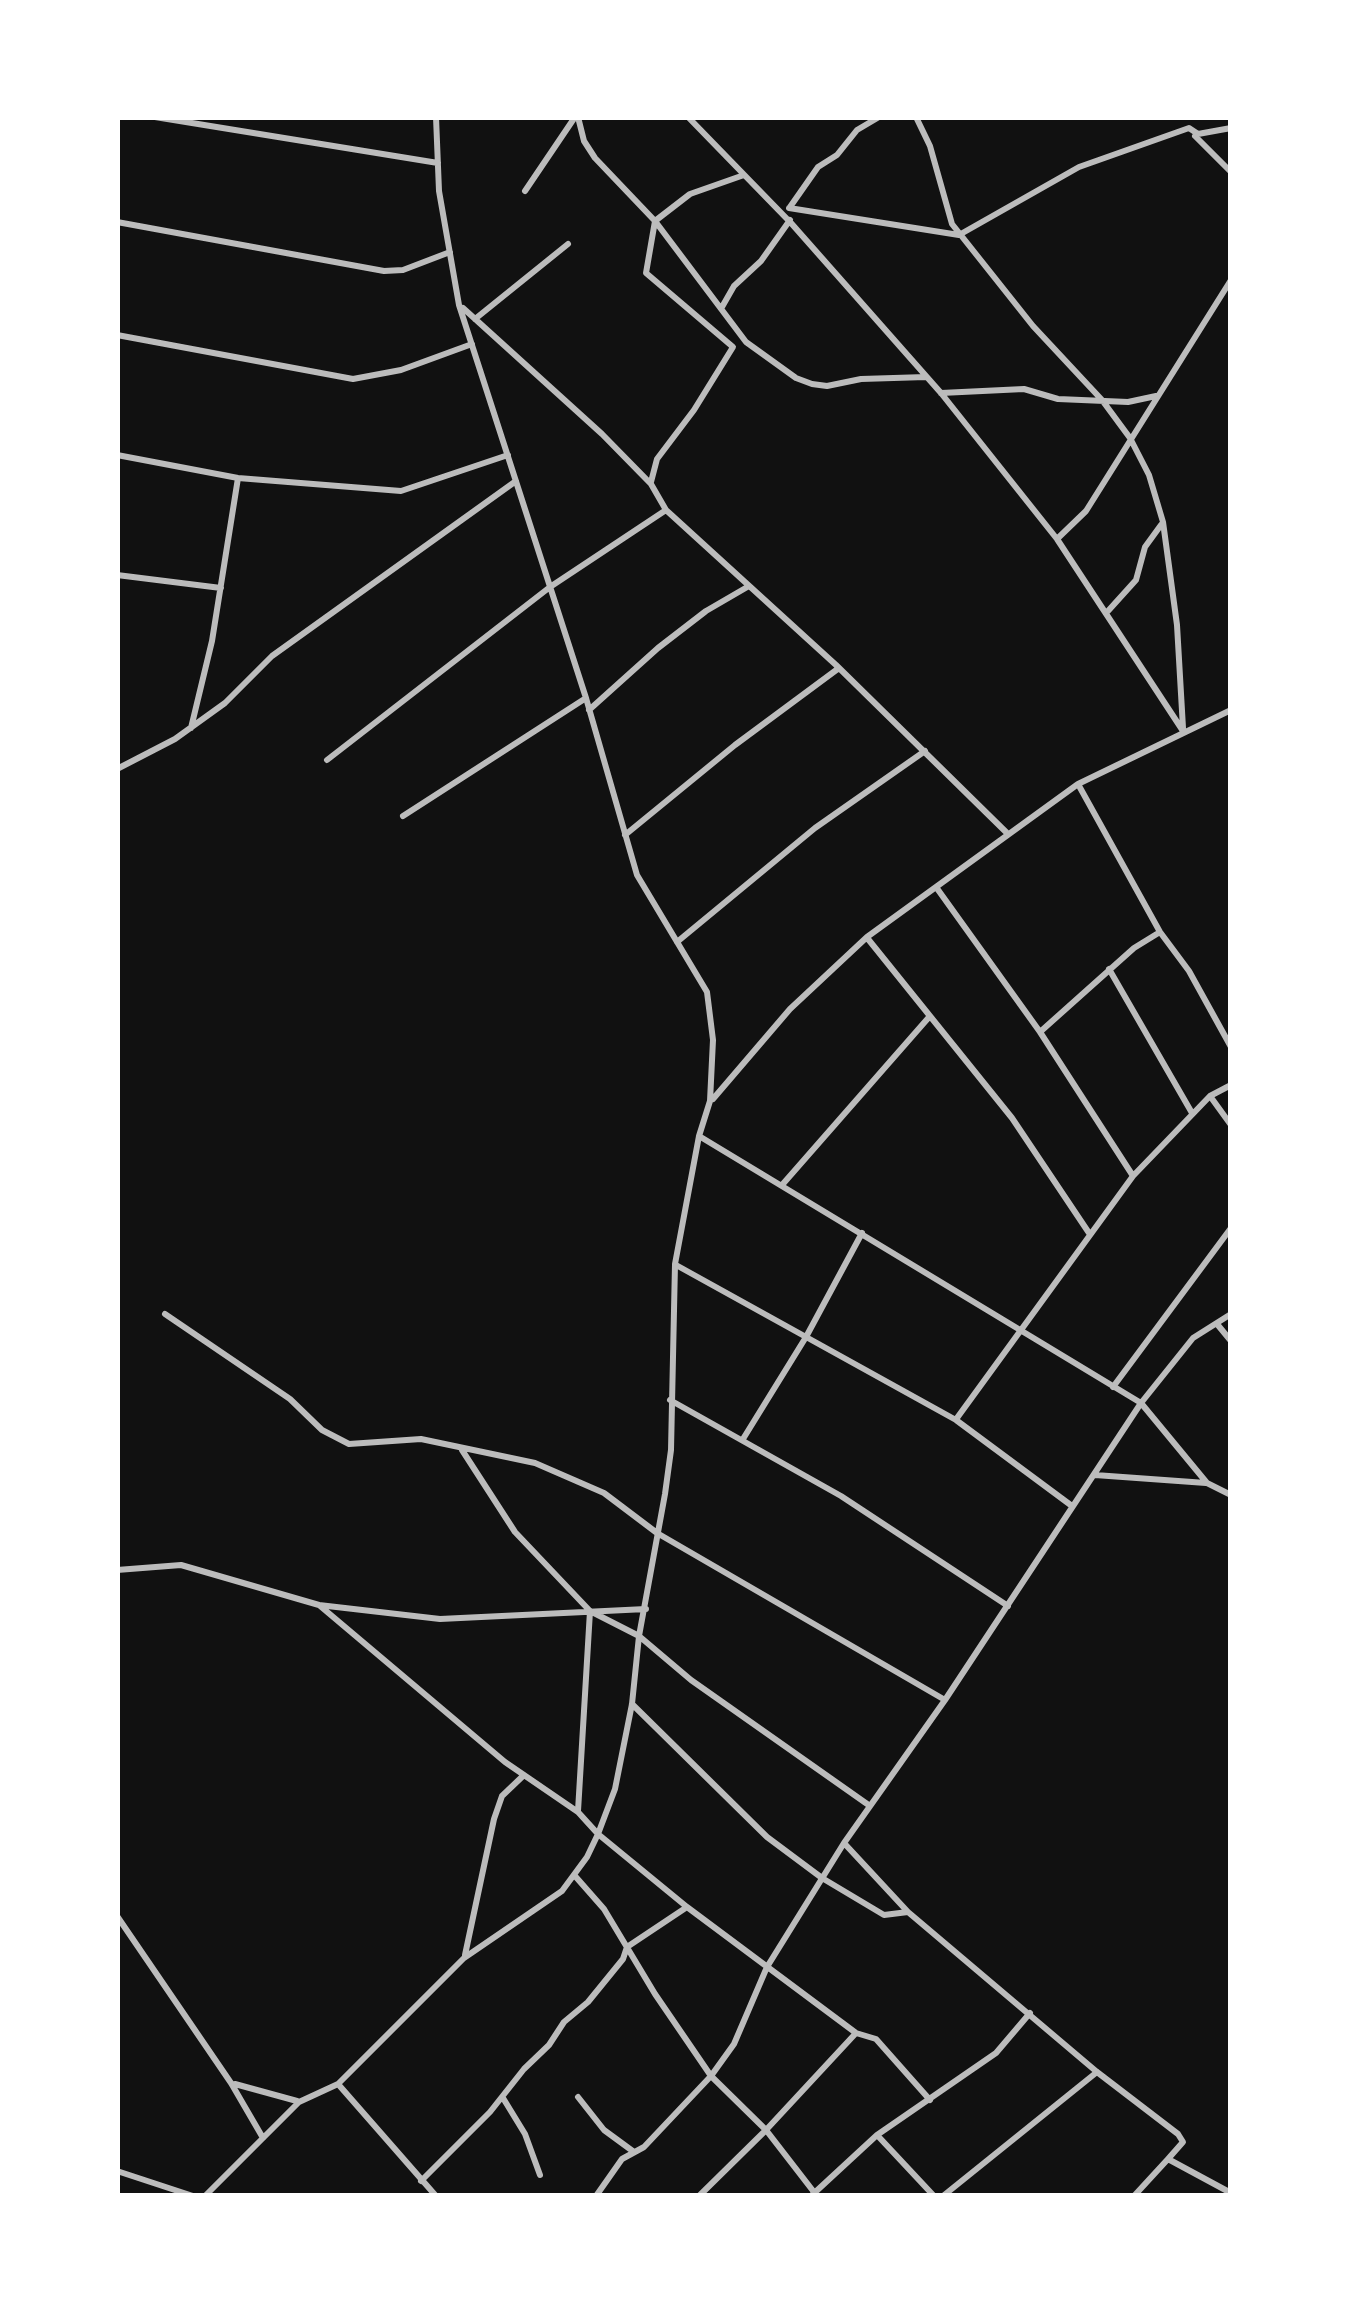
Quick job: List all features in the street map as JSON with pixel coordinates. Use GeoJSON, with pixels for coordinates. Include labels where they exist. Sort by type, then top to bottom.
{"type":"FeatureCollection","features":[{"type":"Feature","properties":{"kind":"street"},"geometry":{"type":"LineString","coordinates":[[155,117],[438,163]]}},
{"type":"Feature","properties":{"kind":"street"},"geometry":{"type":"LineString","coordinates":[[205,2196],[299,2102],[338,2084],[464,1958],[562,1891],[598,1834],[615,1789],[632,1704],[671,1450],[675,1264],[698,1136],[710,1101],[713,1040],[707,992],[637,875],[586,698],[459,304],[438,163],[436,117]]}},
{"type":"Feature","properties":{"kind":"street"},"geometry":{"type":"LineString","coordinates":[[525,191],[577,117]]}},
{"type":"Feature","properties":{"kind":"street"},"geometry":{"type":"LineString","coordinates":[[577,117],[584,142],[595,158],[655,221],[746,342],[796,378],[827,386],[861,379],[927,378]]}},
{"type":"Feature","properties":{"kind":"street"},"geometry":{"type":"LineString","coordinates":[[688,117],[791,223],[941,394],[1057,539],[1184,731]]}},
{"type":"Feature","properties":{"kind":"street"},"geometry":{"type":"LineString","coordinates":[[722,307],[734,286],[791,223],[789,208],[818,167],[837,154],[857,130],[879,117]]}},
{"type":"Feature","properties":{"kind":"street"},"geometry":{"type":"LineString","coordinates":[[916,117],[959,235],[1033,326],[1102,400],[1149,475],[1163,522],[1177,625],[1184,731]]}},
{"type":"Feature","properties":{"kind":"street"},"geometry":{"type":"LineString","coordinates":[[248,132],[249,118]]}},
{"type":"Feature","properties":{"kind":"street"},"geometry":{"type":"LineString","coordinates":[[789,208],[959,235],[1079,166],[1189,128]]}},
{"type":"Feature","properties":{"kind":"street"},"geometry":{"type":"LineString","coordinates":[[1189,128],[1198,134],[1231,128]]}},
{"type":"Feature","properties":{"kind":"street"},"geometry":{"type":"LineString","coordinates":[[1189,128],[1231,172]]}},
{"type":"Feature","properties":{"kind":"street"},"geometry":{"type":"LineString","coordinates":[[733,347],[646,274],[655,221],[690,194],[744,175]]}},
{"type":"Feature","properties":{"kind":"street"},"geometry":{"type":"LineString","coordinates":[[117,222],[384,271],[404,270],[450,252]]}},
{"type":"Feature","properties":{"kind":"street"},"geometry":{"type":"LineString","coordinates":[[475,320],[568,244]]}},
{"type":"Feature","properties":{"kind":"street"},"geometry":{"type":"LineString","coordinates":[[1057,539],[1086,511],[1231,280]]}},
{"type":"Feature","properties":{"kind":"street"},"geometry":{"type":"LineString","coordinates":[[459,304],[602,434],[651,484],[666,510],[839,668],[1008,834]]}},
{"type":"Feature","properties":{"kind":"street"},"geometry":{"type":"LineString","coordinates":[[117,335],[353,379],[401,370],[472,344]]}},
{"type":"Feature","properties":{"kind":"street"},"geometry":{"type":"LineString","coordinates":[[651,484],[657,459],[733,347],[746,342]]}},
{"type":"Feature","properties":{"kind":"street"},"geometry":{"type":"LineString","coordinates":[[941,394],[1024,389],[1058,398],[1128,402],[1156,396]]}},
{"type":"Feature","properties":{"kind":"street"},"geometry":{"type":"LineString","coordinates":[[117,455],[238,478],[400,491],[508,455]]}},
{"type":"Feature","properties":{"kind":"street"},"geometry":{"type":"LineString","coordinates":[[190,728],[221,588],[238,478]]}},
{"type":"Feature","properties":{"kind":"street"},"geometry":{"type":"LineString","coordinates":[[117,769],[225,704],[272,656],[516,481]]}},
{"type":"Feature","properties":{"kind":"street"},"geometry":{"type":"LineString","coordinates":[[327,760],[550,587],[666,510]]}},
{"type":"Feature","properties":{"kind":"street"},"geometry":{"type":"LineString","coordinates":[[1108,611],[1136,580],[1145,548],[1163,522]]}},
{"type":"Feature","properties":{"kind":"street"},"geometry":{"type":"LineString","coordinates":[[117,574],[221,588]]}},
{"type":"Feature","properties":{"kind":"street"},"geometry":{"type":"LineString","coordinates":[[589,710],[658,648],[749,586]]}},
{"type":"Feature","properties":{"kind":"street"},"geometry":{"type":"LineString","coordinates":[[625,835],[839,668]]}},
{"type":"Feature","properties":{"kind":"street"},"geometry":{"type":"LineString","coordinates":[[403,816],[586,698]]}},
{"type":"Feature","properties":{"kind":"street"},"geometry":{"type":"LineString","coordinates":[[710,1101],[790,1009],[867,937],[1078,784],[1231,710]]}},
{"type":"Feature","properties":{"kind":"street"},"geometry":{"type":"LineString","coordinates":[[677,942],[815,828],[925,751]]}},
{"type":"Feature","properties":{"kind":"street"},"geometry":{"type":"LineString","coordinates":[[1078,784],[1231,1047]]}},
{"type":"Feature","properties":{"kind":"street"},"geometry":{"type":"LineString","coordinates":[[936,887],[1040,1032],[1133,1176]]}},
{"type":"Feature","properties":{"kind":"street"},"geometry":{"type":"LineString","coordinates":[[1040,1032],[1109,969],[1160,932]]}},
{"type":"Feature","properties":{"kind":"street"},"geometry":{"type":"LineString","coordinates":[[867,937],[1012,1118],[1089,1233]]}},
{"type":"Feature","properties":{"kind":"street"},"geometry":{"type":"LineString","coordinates":[[1109,969],[1192,1113]]}},
{"type":"Feature","properties":{"kind":"street"},"geometry":{"type":"LineString","coordinates":[[782,1185],[930,1016]]}},
{"type":"Feature","properties":{"kind":"street"},"geometry":{"type":"LineString","coordinates":[[956,1420],[1133,1176],[1210,1096],[1231,1084]]}},
{"type":"Feature","properties":{"kind":"street"},"geometry":{"type":"LineString","coordinates":[[1210,1096],[1231,1125]]}},
{"type":"Feature","properties":{"kind":"street"},"geometry":{"type":"LineString","coordinates":[[698,1136],[1141,1403],[1207,1483]]}},
{"type":"Feature","properties":{"kind":"street"},"geometry":{"type":"LineString","coordinates":[[1113,1388],[1231,1228]]}},
{"type":"Feature","properties":{"kind":"street"},"geometry":{"type":"LineString","coordinates":[[742,1439],[862,1233]]}},
{"type":"Feature","properties":{"kind":"street"},"geometry":{"type":"LineString","coordinates":[[675,1264],[956,1420],[1072,1506]]}},
{"type":"Feature","properties":{"kind":"street"},"geometry":{"type":"LineString","coordinates":[[165,1314],[290,1399],[322,1430],[349,1444],[421,1439],[535,1462],[604,1493],[657,1533],[945,1700]]}},
{"type":"Feature","properties":{"kind":"street"},"geometry":{"type":"LineString","coordinates":[[596,2196],[622,2159],[644,2147],[711,2076],[734,2044],[767,1967],[844,1843],[945,1700],[1141,1403],[1192,1338],[1231,1314]]}},
{"type":"Feature","properties":{"kind":"street"},"geometry":{"type":"LineString","coordinates":[[1217,1324],[1231,1341]]}},
{"type":"Feature","properties":{"kind":"street"},"geometry":{"type":"LineString","coordinates":[[670,1400],[841,1496],[1008,1606]]}},
{"type":"Feature","properties":{"kind":"street"},"geometry":{"type":"LineString","coordinates":[[461,1449],[515,1532],[590,1611],[639,1636],[691,1680],[870,1806]]}},
{"type":"Feature","properties":{"kind":"street"},"geometry":{"type":"LineString","coordinates":[[1096,1475],[1207,1483],[1231,1495]]}},
{"type":"Feature","properties":{"kind":"street"},"geometry":{"type":"LineString","coordinates":[[117,1570],[181,1565],[319,1605],[440,1619],[646,1610]]}},
{"type":"Feature","properties":{"kind":"street"},"geometry":{"type":"LineString","coordinates":[[319,1605],[524,1775],[578,1812],[687,1907],[856,2032],[876,2039],[931,2100]]}},
{"type":"Feature","properties":{"kind":"street"},"geometry":{"type":"LineString","coordinates":[[578,1812],[590,1611]]}},
{"type":"Feature","properties":{"kind":"street"},"geometry":{"type":"LineString","coordinates":[[632,1704],[767,1838],[884,1915],[908,1912]]}},
{"type":"Feature","properties":{"kind":"street"},"geometry":{"type":"LineString","coordinates":[[464,1958],[494,1819],[502,1796],[524,1775]]}},
{"type":"Feature","properties":{"kind":"street"},"geometry":{"type":"LineString","coordinates":[[844,1843],[908,1912],[1178,2134],[1183,2142],[1135,2196]]}},
{"type":"Feature","properties":{"kind":"street"},"geometry":{"type":"LineString","coordinates":[[575,1876],[604,1909],[711,2076],[766,2131],[814,2195],[878,2135],[996,2053],[1030,2013]]}},
{"type":"Feature","properties":{"kind":"street"},"geometry":{"type":"LineString","coordinates":[[421,2181],[549,2045],[564,2022],[588,2002],[623,1959],[627,1947],[687,1907]]}},
{"type":"Feature","properties":{"kind":"street"},"geometry":{"type":"LineString","coordinates":[[117,1916],[263,2138]]}},
{"type":"Feature","properties":{"kind":"street"},"geometry":{"type":"LineString","coordinates":[[699,2196],[856,2032]]}},
{"type":"Feature","properties":{"kind":"street"},"geometry":{"type":"LineString","coordinates":[[878,2135],[938,2196],[1097,2072]]}},
{"type":"Feature","properties":{"kind":"street"},"geometry":{"type":"LineString","coordinates":[[231,2084],[299,2102]]}},
{"type":"Feature","properties":{"kind":"street"},"geometry":{"type":"LineString","coordinates":[[338,2084],[436,2196]]}},
{"type":"Feature","properties":{"kind":"street"},"geometry":{"type":"LineString","coordinates":[[501,2097],[525,2134],[540,2176]]}},
{"type":"Feature","properties":{"kind":"street"},"geometry":{"type":"LineString","coordinates":[[578,2097],[604,2130],[634,2152]]}},
{"type":"Feature","properties":{"kind":"street"},"geometry":{"type":"LineString","coordinates":[[1168,2158],[1231,2193]]}},
{"type":"Feature","properties":{"kind":"street"},"geometry":{"type":"LineString","coordinates":[[117,2171],[194,2196]]}}]}
